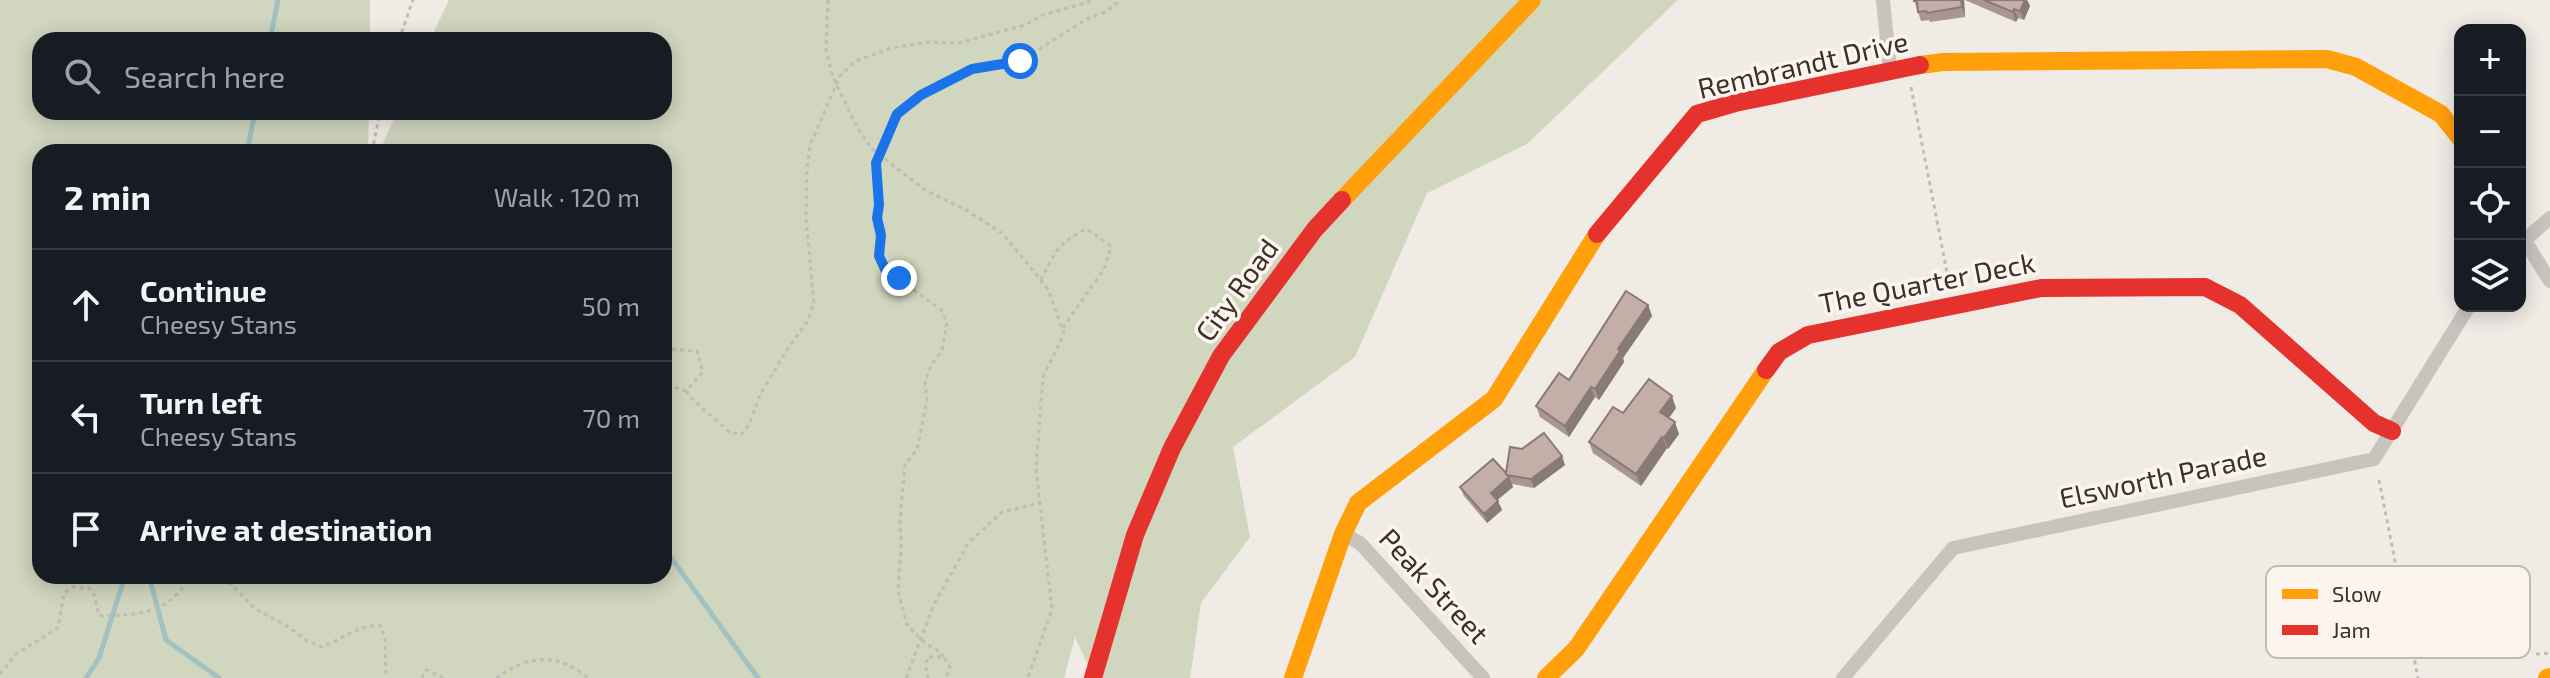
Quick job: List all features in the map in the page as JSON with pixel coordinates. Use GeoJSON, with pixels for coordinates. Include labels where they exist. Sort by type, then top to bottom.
{"type":"FeatureCollection","features":[{"type":"Feature","properties":{"kind":"main road","name":"City Road"},"geometry":{"type":"LineString","coordinates":[[1093,678],[1135,535],[1172,448],[1221,356],[1315,229],[1532,0]]}},
{"type":"Feature","properties":{"kind":"main road","name":"Rembrandt Drive"},"geometry":{"type":"LineString","coordinates":[[1293,678],[1343,534],[1358,503],[1494,399],[1601,227],[1697,114],[1890,70],[1943,62],[2327,59],[2356,67],[2441,114],[2454,130]]}},
{"type":"Feature","properties":{"kind":"main road","name":"The Quarter Deck"},"geometry":{"type":"LineString","coordinates":[[1546,678],[1576,649],[1779,352],[1808,335],[2041,288],[2205,287],[2240,305],[2374,423],[2392,431]]}},
{"type":"Feature","properties":{"kind":"street"},"geometry":{"type":"LineString","coordinates":[[1883,0],[1890,70]]}},
{"type":"Feature","properties":{"kind":"street"},"geometry":{"type":"LineString","coordinates":[[2526,236],[2550,218]]}},
{"type":"Feature","properties":{"kind":"street"},"geometry":{"type":"LineString","coordinates":[[2523,240],[2550,281]]}},
{"type":"Feature","properties":{"kind":"street","name":"Elsworth Parade"},"geometry":{"type":"LineString","coordinates":[[1843,678],[1953,548],[2374,459],[2465,312]]}},
{"type":"Feature","properties":{"kind":"street","name":"Peak Street"},"geometry":{"type":"LineString","coordinates":[[1343,534],[1360,543],[1483,678]]}},
{"type":"Feature","properties":{"kind":"path"},"geometry":{"type":"LineString","coordinates":[[402,32],[413,0]]}},
{"type":"Feature","properties":{"kind":"path"},"geometry":{"type":"LineString","coordinates":[[828,0],[826,50],[836,84],[871,148],[925,190],[966,210],[1003,234],[1048,289],[1064,334],[1043,377],[1036,468],[1052,609],[1028,678]]}},
{"type":"Feature","properties":{"kind":"path"},"geometry":{"type":"LineString","coordinates":[[672,391],[676,388],[686,391],[691,400],[717,418],[730,433],[742,434],[749,425],[760,395],[807,322],[814,304],[806,218],[810,145],[840,76],[856,61],[891,48],[932,42],[958,43],[983,37],[1095,0]]}},
{"type":"Feature","properties":{"kind":"path"},"geometry":{"type":"LineString","coordinates":[[946,678],[950,667],[944,657],[907,625],[898,591],[905,464],[917,450],[927,400],[925,383],[931,365],[942,351],[947,322],[941,310],[885,269],[879,256],[881,235],[877,218],[876,163],[897,114],[921,95],[972,69],[1020,61],[1087,19],[1107,11],[1117,3],[1116,0]]}},
{"type":"Feature","properties":{"kind":"path"},"geometry":{"type":"LineString","coordinates":[[1911,86],[1950,288]]}},
{"type":"Feature","properties":{"kind":"path"},"geometry":{"type":"LineString","coordinates":[[374,144],[378,120]]}},
{"type":"Feature","properties":{"kind":"path"},"geometry":{"type":"LineString","coordinates":[[1041,280],[1057,248],[1071,236],[1087,229],[1111,246],[1104,269],[1062,329]]}},
{"type":"Feature","properties":{"kind":"path"},"geometry":{"type":"LineString","coordinates":[[672,349],[697,351],[703,372],[686,391]]}},
{"type":"Feature","properties":{"kind":"path"},"geometry":{"type":"LineString","coordinates":[[2379,480],[2396,566]]}},
{"type":"Feature","properties":{"kind":"path"},"geometry":{"type":"LineString","coordinates":[[906,678],[934,604],[969,542],[1002,512],[1040,503]]}},
{"type":"Feature","properties":{"kind":"path"},"geometry":{"type":"LineString","coordinates":[[0,674],[16,654],[58,628],[64,593],[73,587],[89,588],[94,594],[99,616],[146,612],[167,605],[184,584]]}},
{"type":"Feature","properties":{"kind":"path"},"geometry":{"type":"LineString","coordinates":[[231,584],[254,608],[322,647],[352,631],[380,625],[385,638],[386,678]]}},
{"type":"Feature","properties":{"kind":"path"},"geometry":{"type":"LineString","coordinates":[[2536,654],[2550,653]]}},
{"type":"Feature","properties":{"kind":"path"},"geometry":{"type":"LineString","coordinates":[[496,678],[512,667],[548,657],[579,670],[588,678]]}},
{"type":"Feature","properties":{"kind":"path"},"geometry":{"type":"LineString","coordinates":[[929,678],[926,673],[927,657],[944,657]]}},
{"type":"Feature","properties":{"kind":"path"},"geometry":{"type":"LineString","coordinates":[[2414,658],[2418,678]]}},
{"type":"Feature","properties":{"kind":"path"},"geometry":{"type":"LineString","coordinates":[[422,678],[426,670],[444,678]]}},
{"type":"Feature","properties":{"kind":"green space"},"geometry":{"type":"Polygon","coordinates":[[[0,0],[370,0],[370,32],[32,32],[32,120],[369,120],[368,144],[32,144],[32,584],[672,584],[672,144],[383,144],[393,120],[672,120],[672,32],[434,32],[449,0],[1678,0],[1527,144],[1427,193],[1355,357],[1233,447],[1250,537],[1201,603],[1190,678],[1094,678],[1075,637],[1064,678],[0,678],[0,0]]]}},
{"type":"Feature","properties":{"kind":"building"},"geometry":{"type":"Polygon","coordinates":[[[1914,0],[1961,0],[1962,7],[1918,12],[1917,1],[1914,0]]]}},
{"type":"Feature","properties":{"kind":"building"},"geometry":{"type":"Polygon","coordinates":[[[1984,0],[2025,0],[2020,11],[2014,9],[2013,12],[1984,0]]]}},
{"type":"Feature","properties":{"kind":"building"},"geometry":{"type":"Polygon","coordinates":[[[1626,291],[1648,305],[1595,389],[1591,387],[1565,426],[1536,406],[1559,373],[1569,380],[1626,291]]]}},
{"type":"Feature","properties":{"kind":"building"},"geometry":{"type":"Polygon","coordinates":[[[1649,379],[1672,396],[1660,412],[1675,422],[1636,474],[1589,442],[1613,407],[1623,413],[1649,379]]]}},
{"type":"Feature","properties":{"kind":"building"},"geometry":{"type":"Polygon","coordinates":[[[1544,433],[1562,456],[1531,479],[1507,475],[1509,477],[1491,493],[1498,501],[1484,514],[1460,487],[1493,459],[1506,473],[1510,447],[1522,449],[1544,433]]]}},
{"type":"Feature","properties":{"kind":"waterway"},"geometry":{"type":"LineString","coordinates":[[272,32],[278,0]]}},
{"type":"Feature","properties":{"kind":"waterway"},"geometry":{"type":"LineString","coordinates":[[249,144],[253,120]]}},
{"type":"Feature","properties":{"kind":"waterway"},"geometry":{"type":"LineString","coordinates":[[672,559],[758,678]]}},
{"type":"Feature","properties":{"kind":"waterway"},"geometry":{"type":"LineString","coordinates":[[86,678],[99,658],[122,584]]}},
{"type":"Feature","properties":{"kind":"waterway"},"geometry":{"type":"LineString","coordinates":[[151,584],[166,640],[219,678]]}},
{"type":"Feature","properties":{"kind":"traffic: slow"},"geometry":{"type":"LineString","coordinates":[[1342,200],[1532,0]]}},
{"type":"Feature","properties":{"kind":"traffic: slow"},"geometry":{"type":"LineString","coordinates":[[1920,65],[1943,62],[2327,59],[2356,67],[2441,114],[2454,130]]}},
{"type":"Feature","properties":{"kind":"traffic: slow"},"geometry":{"type":"LineString","coordinates":[[1293,678],[1343,534],[1358,503],[1494,399],[1597,234]]}},
{"type":"Feature","properties":{"kind":"traffic: slow"},"geometry":{"type":"LineString","coordinates":[[1546,678],[1576,649],[1766,370]]}},
{"type":"Feature","properties":{"kind":"traffic: jam"},"geometry":{"type":"LineString","coordinates":[[1597,234],[1697,114],[1735,103],[1920,65]]}},
{"type":"Feature","properties":{"kind":"traffic: jam"},"geometry":{"type":"LineString","coordinates":[[1093,678],[1135,535],[1172,448],[1221,356],[1315,229],[1342,200]]}},
{"type":"Feature","properties":{"kind":"traffic: jam"},"geometry":{"type":"LineString","coordinates":[[1766,370],[1779,352],[1808,335],[2041,288],[2205,287],[2240,305],[2374,423],[2392,431]]}},
{"type":"Feature","properties":{"kind":"route"},"geometry":{"type":"LineString","coordinates":[[899,278],[885,269],[879,256],[881,235],[877,218],[876,163],[897,114],[921,95],[972,69],[1020,61]]}}]}
